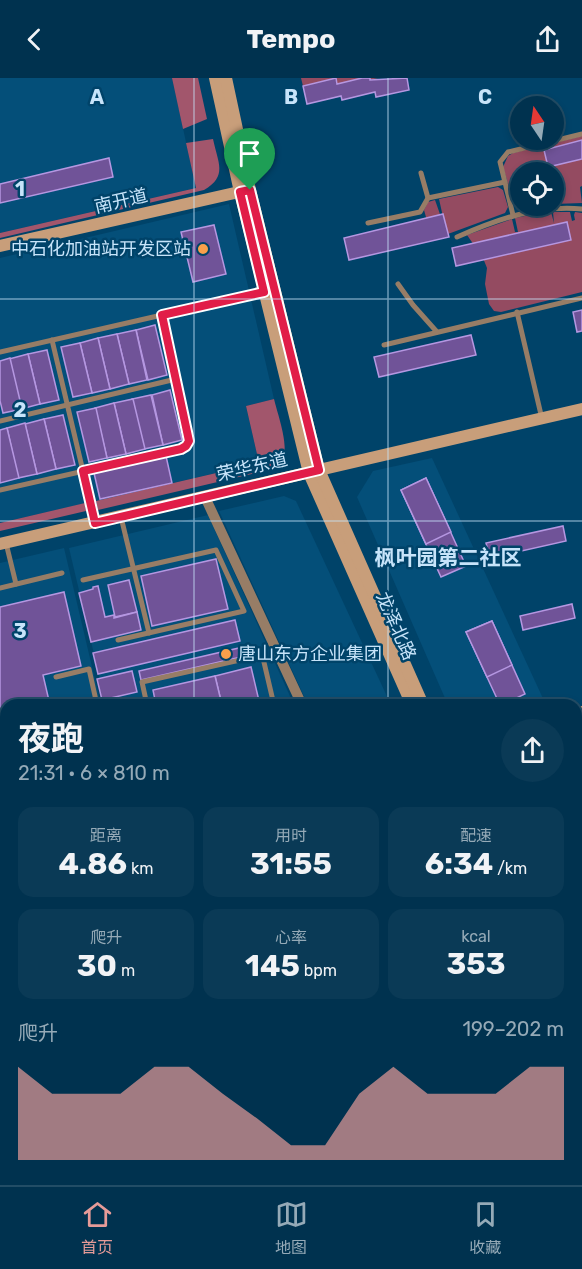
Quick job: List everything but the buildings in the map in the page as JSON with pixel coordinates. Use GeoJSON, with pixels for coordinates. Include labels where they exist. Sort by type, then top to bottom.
{"type":"FeatureCollection","features":[{"type":"Feature","properties":{"kind":"main road","name":"龙泽北路"},"geometry":{"type":"LineString","coordinates":[[215,78],[314,471],[420,699]]}},
{"type":"Feature","properties":{"kind":"main road","name":"龙泽北路"},"geometry":{"type":"LineString","coordinates":[[226,78],[264,292],[314,471],[409,699]]}},
{"type":"Feature","properties":{"kind":"main road","name":"南开道"},"geometry":{"type":"LineString","coordinates":[[0,246],[245,191]]}},
{"type":"Feature","properties":{"kind":"main road","name":"荣华东道"},"geometry":{"type":"LineString","coordinates":[[3,544],[582,410]]}},
{"type":"Feature","properties":{"kind":"street"},"geometry":{"type":"LineString","coordinates":[[205,497],[299,699]]}},
{"type":"Feature","properties":{"kind":"lane"},"geometry":{"type":"LineString","coordinates":[[510,203],[500,162],[508,152],[582,134]]}},
{"type":"Feature","properties":{"kind":"lane"},"geometry":{"type":"LineString","coordinates":[[368,223],[420,212],[428,198],[421,173]]}},
{"type":"Feature","properties":{"kind":"lane"},"geometry":{"type":"LineString","coordinates":[[428,198],[505,182]]}},
{"type":"Feature","properties":{"kind":"lane"},"geometry":{"type":"LineString","coordinates":[[564,208],[582,208]]}},
{"type":"Feature","properties":{"kind":"lane"},"geometry":{"type":"LineString","coordinates":[[457,237],[510,216]]}},
{"type":"Feature","properties":{"kind":"lane"},"geometry":{"type":"LineString","coordinates":[[398,284],[437,332]]}},
{"type":"Feature","properties":{"kind":"lane"},"geometry":{"type":"LineString","coordinates":[[0,352],[264,292]]}},
{"type":"Feature","properties":{"kind":"lane"},"geometry":{"type":"LineString","coordinates":[[384,345],[582,298]]}},
{"type":"Feature","properties":{"kind":"lane"},"geometry":{"type":"LineString","coordinates":[[517,312],[542,419]]}},
{"type":"Feature","properties":{"kind":"lane"},"geometry":{"type":"LineString","coordinates":[[0,490],[186,446],[189,435],[162,315]]}},
{"type":"Feature","properties":{"kind":"lane"},"geometry":{"type":"LineString","coordinates":[[52,340],[95,523]]}},
{"type":"Feature","properties":{"kind":"lane"},"geometry":{"type":"LineString","coordinates":[[0,421],[176,379]]}},
{"type":"Feature","properties":{"kind":"lane"},"geometry":{"type":"LineString","coordinates":[[121,517],[149,633]]}},
{"type":"Feature","properties":{"kind":"lane"},"geometry":{"type":"LineString","coordinates":[[3,544],[16,584]]}},
{"type":"Feature","properties":{"kind":"lane"},"geometry":{"type":"LineString","coordinates":[[83,580],[216,550],[244,611],[118,640]]}},
{"type":"Feature","properties":{"kind":"lane"},"geometry":{"type":"LineString","coordinates":[[0,588],[62,573]]}},
{"type":"Feature","properties":{"kind":"lane"},"geometry":{"type":"LineString","coordinates":[[146,699],[142,682],[258,656],[263,658],[273,699]]}},
{"type":"Feature","properties":{"kind":"lane"},"geometry":{"type":"LineString","coordinates":[[56,677],[89,669],[96,699]]}},
{"type":"Feature","properties":{"kind":"shaded area"},"geometry":{"type":"Polygon","coordinates":[[[0,78],[172,78],[196,188],[0,233],[0,78]]]}},
{"type":"Feature","properties":{"kind":"shaded area"},"geometry":{"type":"Polygon","coordinates":[[[172,78],[198,78],[207,119],[183,129],[172,78]]]}},
{"type":"Feature","properties":{"kind":"shaded area"},"geometry":{"type":"Polygon","coordinates":[[[301,78],[378,78],[305,94],[301,78]]]}},
{"type":"Feature","properties":{"kind":"shaded area"},"geometry":{"type":"Polygon","coordinates":[[[582,136],[582,186],[580,187],[582,203],[564,204],[564,162],[510,162],[510,190],[503,167],[508,156],[525,150],[564,150],[564,140],[582,136]]]}},
{"type":"Feature","properties":{"kind":"shaded area"},"geometry":{"type":"Polygon","coordinates":[[[213,139],[219,162],[219,174],[216,180],[204,190],[0,238],[0,233],[196,188],[186,143],[213,139]]]}},
{"type":"Feature","properties":{"kind":"shaded area"},"geometry":{"type":"Polygon","coordinates":[[[498,187],[503,190],[508,207],[505,213],[437,238],[431,235],[424,210],[428,202],[435,200],[441,217],[443,217],[439,199],[498,187]]]}},
{"type":"Feature","properties":{"kind":"shaded area"},"geometry":{"type":"Polygon","coordinates":[[[229,204],[274,399],[246,406],[259,463],[0,523],[0,258],[229,204]]]}},
{"type":"Feature","properties":{"kind":"shaded area"},"geometry":{"type":"Polygon","coordinates":[[[564,212],[570,212],[572,221],[575,220],[575,212],[582,213],[582,292],[501,312],[494,311],[489,304],[485,284],[487,268],[467,235],[512,219],[515,232],[518,232],[515,218],[552,216],[554,223],[553,216],[564,216],[564,212]]]}},
{"type":"Feature","properties":{"kind":"shaded area"},"geometry":{"type":"Polygon","coordinates":[[[274,399],[285,444],[283,456],[277,463],[264,471],[98,510],[96,501],[259,463],[246,406],[274,399]]]}},
{"type":"Feature","properties":{"kind":"shaded area"},"geometry":{"type":"Polygon","coordinates":[[[432,458],[543,699],[445,699],[357,497],[373,471],[432,458]]]}},
{"type":"Feature","properties":{"kind":"shaded area"},"geometry":{"type":"Polygon","coordinates":[[[284,496],[296,501],[388,699],[305,699],[219,511],[284,496]]]}},
{"type":"Feature","properties":{"kind":"shaded area"},"geometry":{"type":"Polygon","coordinates":[[[85,503],[86,511],[0,531],[0,523],[85,503]]]}},
{"type":"Feature","properties":{"kind":"shaded area"},"geometry":{"type":"Polygon","coordinates":[[[208,515],[291,699],[105,699],[69,548],[208,515]]]}},
{"type":"Feature","properties":{"kind":"shaded area"},"geometry":{"type":"Polygon","coordinates":[[[64,548],[100,699],[0,699],[0,563],[64,548]]]}},
{"type":"Feature","properties":{"kind":"place","name":"中石化加油站开发区站"},"geometry":{"type":"Point","coordinates":[203,249]}},
{"type":"Feature","properties":{"kind":"place","name":"唐山东方企业集团"},"geometry":{"type":"Point","coordinates":[226,654]}},
{"type":"Feature","properties":{"kind":"district","name":"枫叶园第二社区"},"geometry":{"type":"Point","coordinates":[448,558]}},
{"type":"Feature","properties":{"kind":"route"},"geometry":{"type":"LineString","coordinates":[[250,190],[319,470],[95,523],[83,471],[181,449],[189,441],[162,315],[264,292],[240,192],[250,190]]}}]}
